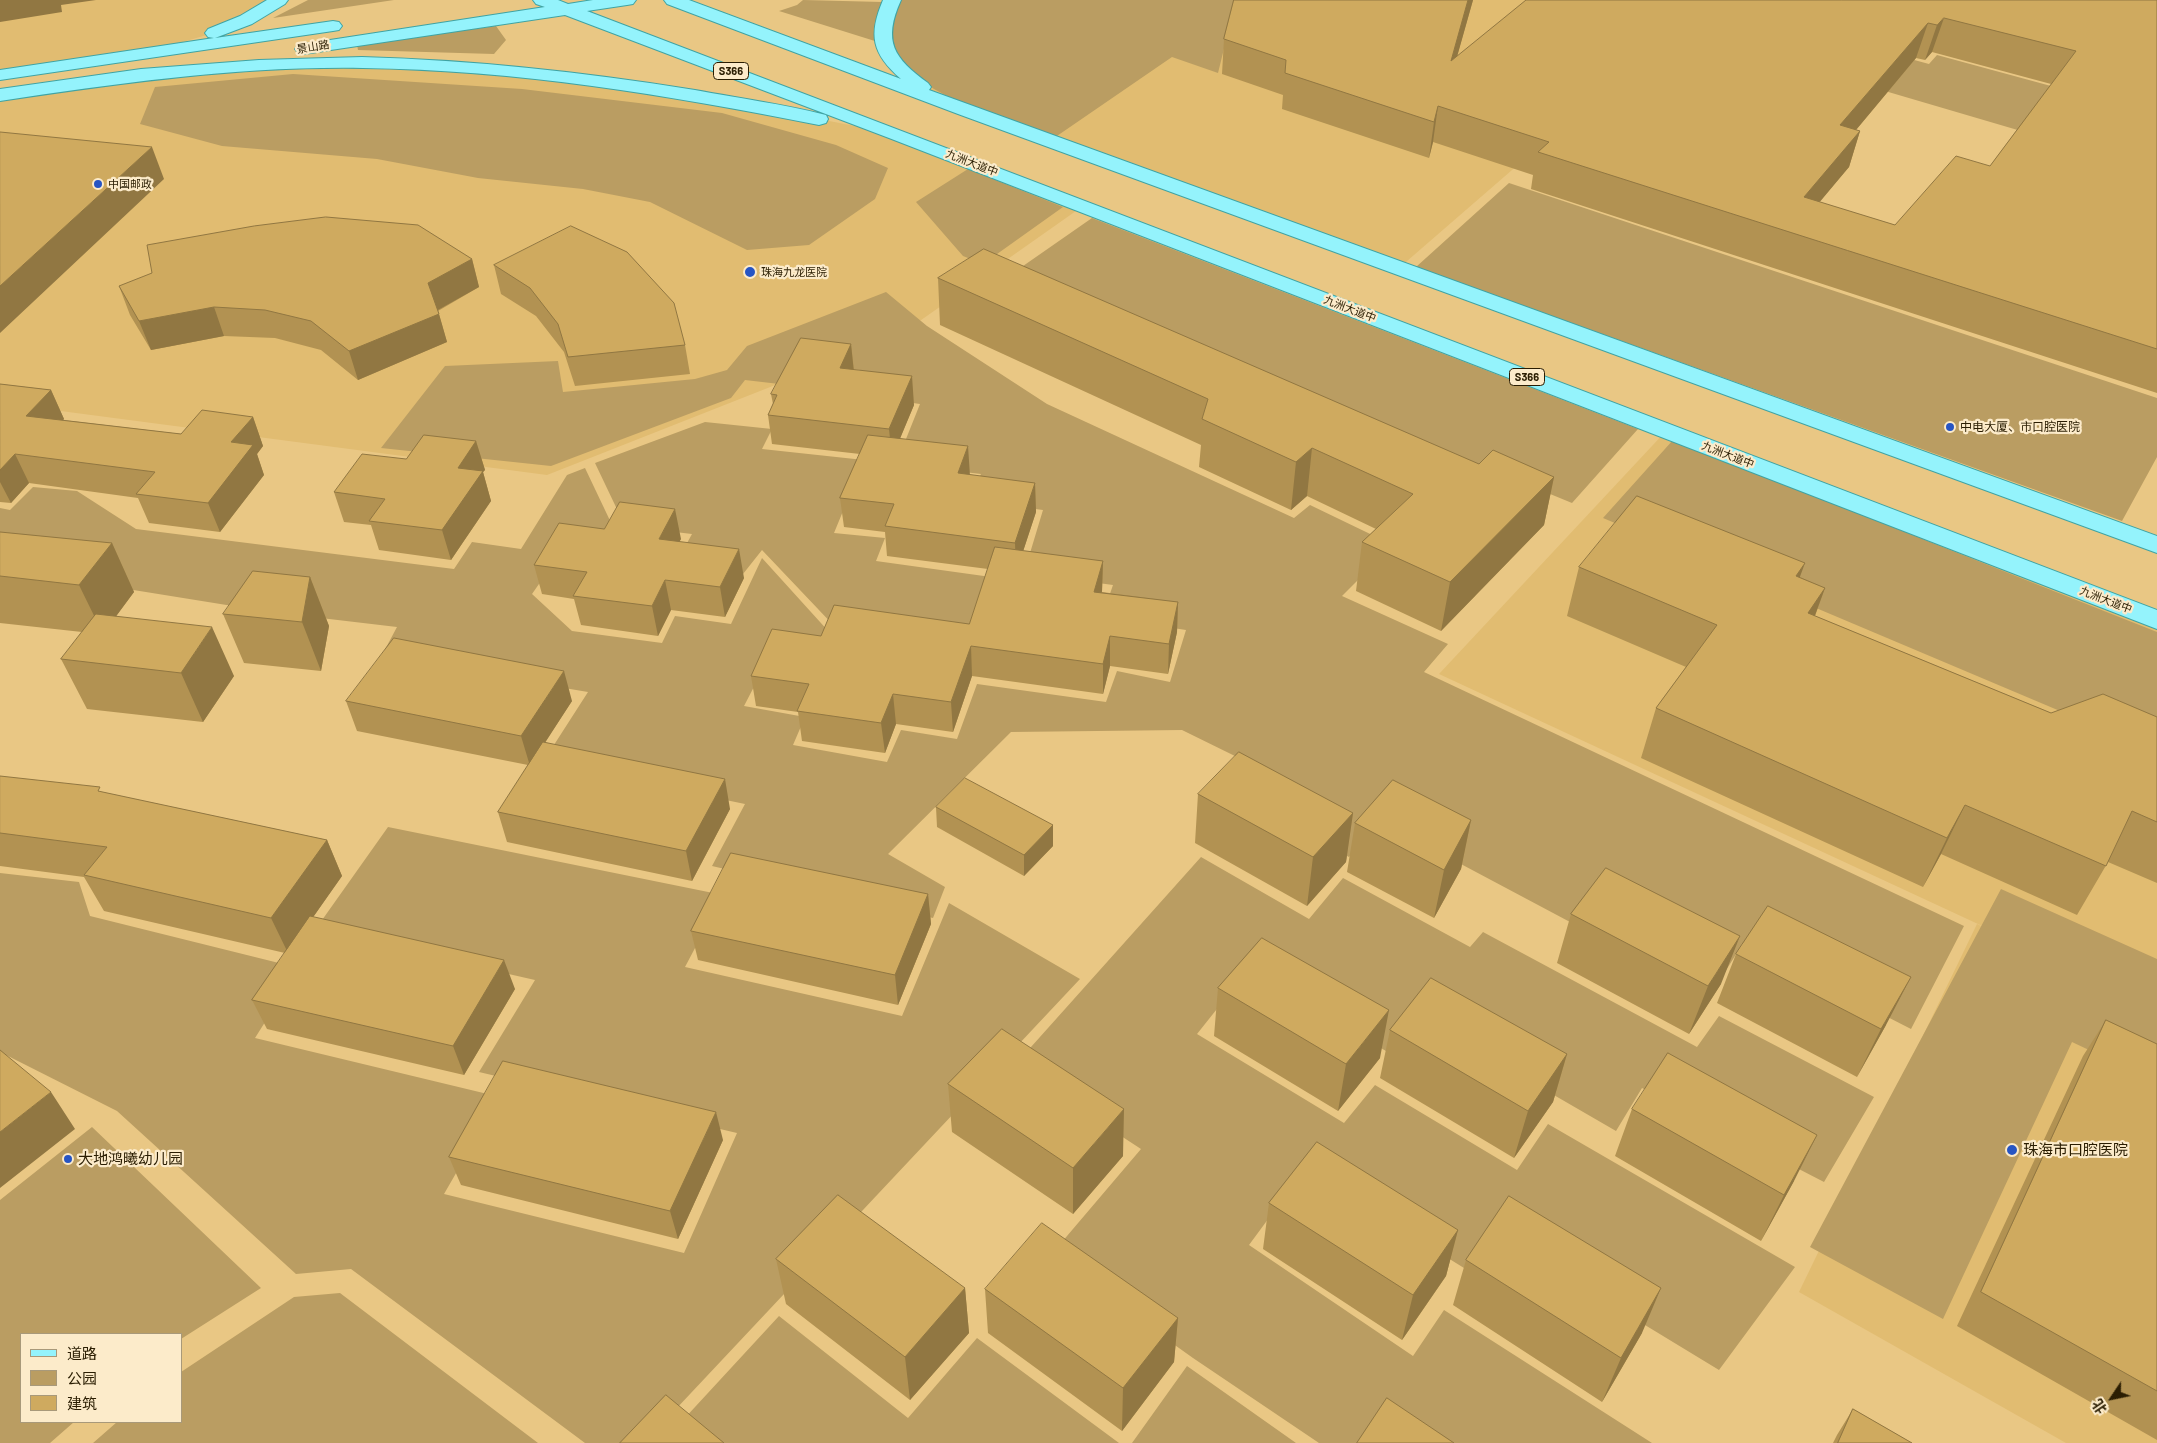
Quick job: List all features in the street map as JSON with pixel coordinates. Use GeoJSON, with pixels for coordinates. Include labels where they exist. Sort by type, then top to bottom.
{"type":"FeatureCollection","features":[{"type":"Feature","properties":{"kind":"main road"},"geometry":{"type":"LineString","coordinates":[[152,51],[210,34],[246,20],[279,0]]}},
{"type":"Feature","properties":{"kind":"main road","name":"九洲大道中"},"geometry":{"type":"LineString","coordinates":[[542,0],[896,134],[2157,620]]}},
{"type":"Feature","properties":{"kind":"main road","name":"景山路"},"geometry":{"type":"LineString","coordinates":[[0,95],[627,0]]}},
{"type":"Feature","properties":{"kind":"main road"},"geometry":{"type":"LineString","coordinates":[[673,0],[965,110],[2157,545]]}},
{"type":"Feature","properties":{"kind":"main road"},"geometry":{"type":"LineString","coordinates":[[892,0],[887,10],[882,30],[884,50],[900,71],[928,91],[965,110]]}},
{"type":"Feature","properties":{"kind":"main road"},"geometry":{"type":"LineString","coordinates":[[448,10],[478,6]]}},
{"type":"Feature","properties":{"kind":"main road","name":"景山路"},"geometry":{"type":"LineString","coordinates":[[0,75],[152,51],[349,24]]}},
{"type":"Feature","properties":{"kind":"main road"},"geometry":{"type":"LineString","coordinates":[[123,76],[238,66],[314,63],[395,63],[508,70],[590,79],[720,100],[896,134]]}},
{"type":"Feature","properties":{"kind":"shaded area"},"geometry":{"type":"Polygon","coordinates":[[[0,0],[279,0],[210,34],[152,51],[0,75],[0,0]]]}},
{"type":"Feature","properties":{"kind":"shaded area"},"geometry":{"type":"Polygon","coordinates":[[[892,0],[1552,0],[1572,118],[1399,268],[929,91],[885,50],[892,0]]]}},
{"type":"Feature","properties":{"kind":"shaded area"},"geometry":{"type":"Polygon","coordinates":[[[395,63],[721,100],[896,134],[1083,206],[897,337],[547,475],[0,403],[0,95],[123,77],[395,63]]]}},
{"type":"Feature","properties":{"kind":"shaded area"},"geometry":{"type":"Polygon","coordinates":[[[1666,431],[2157,621],[2157,1007],[1439,674],[1666,431]]]}},
{"type":"Feature","properties":{"kind":"shaded area","name":"珠海市口腔医院"},"geometry":{"type":"Polygon","coordinates":[[[1977,924],[2157,1008],[2157,1443],[2066,1443],[1799,1292],[1977,924]]]}},
{"type":"Feature","properties":{"kind":"green space"},"geometry":{"type":"Polygon","coordinates":[[[308,0],[394,0],[273,18],[308,0]]]}},
{"type":"Feature","properties":{"kind":"green space"},"geometry":{"type":"Polygon","coordinates":[[[803,0],[883,2],[878,42],[779,11],[797,5],[803,0]]]}},
{"type":"Feature","properties":{"kind":"green space"},"geometry":{"type":"Polygon","coordinates":[[[900,0],[1236,0],[1218,73],[1172,57],[1054,138],[969,108],[934,89],[907,70],[891,48],[895,6],[900,0]]]}},
{"type":"Feature","properties":{"kind":"green space"},"geometry":{"type":"Polygon","coordinates":[[[1719,7],[1929,64],[1937,55],[2062,89],[2157,171],[1885,91],[1719,7]]]}},
{"type":"Feature","properties":{"kind":"green space"},"geometry":{"type":"Polygon","coordinates":[[[496,26],[506,40],[494,54],[358,50],[357,45],[496,26]]]}},
{"type":"Feature","properties":{"kind":"green space"},"geometry":{"type":"Polygon","coordinates":[[[293,74],[522,89],[722,113],[836,145],[888,168],[875,199],[809,245],[747,250],[650,202],[583,189],[478,178],[377,159],[222,146],[140,124],[155,87],[293,74]]]}},
{"type":"Feature","properties":{"kind":"green space"},"geometry":{"type":"Polygon","coordinates":[[[968,169],[1063,207],[983,264],[963,256],[916,202],[968,169]]]}},
{"type":"Feature","properties":{"kind":"green space"},"geometry":{"type":"Polygon","coordinates":[[[1509,183],[2157,398],[2157,457],[2122,521],[1416,267],[1509,183]]]}},
{"type":"Feature","properties":{"kind":"green space"},"geometry":{"type":"Polygon","coordinates":[[[1092,218],[1638,429],[1572,503],[1013,273],[1092,218]]]}},
{"type":"Feature","properties":{"kind":"green space"},"geometry":{"type":"Polygon","coordinates":[[[886,292],[927,326],[1047,404],[1294,518],[1310,505],[1393,545],[1342,596],[1448,644],[1424,672],[1964,926],[1911,1029],[1743,943],[1725,972],[1570,922],[1380,821],[1349,857],[1212,785],[1239,758],[1182,730],[1011,732],[888,854],[945,887],[933,918],[712,866],[745,804],[543,762],[588,692],[381,657],[397,627],[270,612],[28,573],[0,552],[0,508],[10,510],[33,487],[77,491],[136,529],[454,569],[472,542],[521,549],[567,475],[585,468],[614,529],[564,548],[532,594],[572,631],[662,643],[675,616],[731,624],[762,558],[830,633],[772,652],[744,706],[805,717],[793,745],[887,762],[901,730],[957,739],[977,684],[1106,702],[1117,671],[1170,682],[1186,630],[1102,617],[1113,585],[1024,573],[1043,510],[968,500],[981,474],[896,464],[920,404],[849,394],[860,370],[799,364],[788,385],[745,380],[731,398],[551,466],[381,448],[445,366],[558,361],[563,392],[695,379],[727,370],[747,346],[886,292]]]}},
{"type":"Feature","properties":{"kind":"green space"},"geometry":{"type":"Polygon","coordinates":[[[705,422],[772,429],[762,449],[864,460],[834,533],[885,538],[876,561],[991,577],[962,646],[837,629],[762,550],[743,574],[675,565],[692,534],[625,526],[595,463],[705,422]]]}},
{"type":"Feature","properties":{"kind":"green space"},"geometry":{"type":"Polygon","coordinates":[[[1673,440],[2157,632],[2157,752],[1603,518],[1673,440]]]}},
{"type":"Feature","properties":{"kind":"green space"},"geometry":{"type":"Polygon","coordinates":[[[388,827],[723,895],[685,967],[902,1016],[949,903],[1080,979],[644,1443],[585,1443],[351,1269],[296,1274],[117,1111],[0,1052],[0,873],[79,882],[90,916],[299,968],[255,1038],[500,1097],[444,1194],[684,1253],[737,1133],[479,1072],[535,980],[315,930],[388,827]]]}},
{"type":"Feature","properties":{"kind":"green space"},"geometry":{"type":"Polygon","coordinates":[[[1201,857],[1309,919],[1343,878],[1470,947],[1483,932],[1697,1047],[1719,1016],[1874,1097],[1824,1182],[1642,1088],[1616,1131],[1414,1014],[1386,1051],[1248,970],[1197,1034],[1344,1123],[1375,1085],[1517,1170],[1548,1124],[1795,1267],[1719,1370],[1487,1229],[1464,1268],[1305,1169],[1249,1245],[1413,1356],[1444,1310],[1652,1443],[1319,1443],[1193,1358],[1050,1256],[1141,1149],[1014,1066],[1201,857]]]}},
{"type":"Feature","properties":{"kind":"green space"},"geometry":{"type":"Polygon","coordinates":[[[2001,889],[2157,959],[2157,1082],[2072,1042],[1943,1319],[1810,1247],[2001,889]]]}},
{"type":"Feature","properties":{"kind":"green space","name":"大地鸿曦幼儿园"},"geometry":{"type":"Polygon","coordinates":[[[92,1127],[261,1288],[182,1338],[182,1333],[20,1333],[20,1423],[73,1423],[50,1443],[0,1443],[0,1200],[92,1127]]]}},
{"type":"Feature","properties":{"kind":"green space"},"geometry":{"type":"Polygon","coordinates":[[[340,1293],[538,1443],[93,1443],[116,1423],[182,1423],[182,1371],[294,1297],[340,1293]]]}},
{"type":"Feature","properties":{"kind":"green space"},"geometry":{"type":"Polygon","coordinates":[[[779,1316],[908,1418],[977,1338],[1119,1443],[711,1443],[683,1420],[779,1316]]]}},
{"type":"Feature","properties":{"kind":"green space"},"geometry":{"type":"Polygon","coordinates":[[[1187,1366],[1296,1443],[1132,1443],[1187,1366]]]}},
{"type":"Feature","properties":{"kind":"building"},"geometry":{"type":"Polygon","coordinates":[[[1234,0],[1468,0],[1451,61],[1526,0],[2157,0],[2157,349],[1538,152],[1549,142],[1438,106],[1434,122],[1285,73],[1286,60],[1224,39],[1234,0]],[[1944,18],[1937,25],[1928,23],[1840,125],[1860,131],[1804,197],[1895,225],[1956,156],[1990,166],[2076,51],[1944,18]]]}},
{"type":"Feature","properties":{"kind":"building"},"geometry":{"type":"Polygon","coordinates":[[[0,132],[152,147],[0,286],[0,132]]]}},
{"type":"Feature","properties":{"kind":"building"},"geometry":{"type":"Polygon","coordinates":[[[326,217],[418,225],[472,259],[428,283],[439,314],[349,351],[311,321],[265,310],[214,307],[139,321],[119,286],[152,273],[147,245],[254,226],[326,217]]]}},
{"type":"Feature","properties":{"kind":"building"},"geometry":{"type":"Polygon","coordinates":[[[571,226],[627,252],[674,303],[685,345],[568,357],[558,324],[530,288],[494,265],[571,226]]]}},
{"type":"Feature","properties":{"kind":"building"},"geometry":{"type":"Polygon","coordinates":[[[984,249],[1479,464],[1493,450],[1554,477],[1450,582],[1362,542],[1413,494],[1312,448],[1296,462],[1202,419],[1208,399],[938,278],[984,249]]]}},
{"type":"Feature","properties":{"kind":"building"},"geometry":{"type":"Polygon","coordinates":[[[801,338],[851,344],[840,368],[912,376],[889,429],[768,415],[777,395],[771,394],[801,338]]]}},
{"type":"Feature","properties":{"kind":"building"},"geometry":{"type":"Polygon","coordinates":[[[0,384],[51,390],[26,416],[181,434],[202,410],[253,417],[231,442],[253,445],[208,503],[136,494],[155,472],[15,454],[0,470],[0,384]]]}},
{"type":"Feature","properties":{"kind":"building"},"geometry":{"type":"Polygon","coordinates":[[[424,435],[476,441],[458,468],[483,471],[442,530],[369,521],[385,499],[334,492],[362,454],[406,459],[424,435]]]}},
{"type":"Feature","properties":{"kind":"building"},"geometry":{"type":"Polygon","coordinates":[[[868,435],[968,446],[958,473],[1035,483],[1015,543],[885,526],[894,504],[840,498],[868,435]]]}},
{"type":"Feature","properties":{"kind":"building"},"geometry":{"type":"Polygon","coordinates":[[[1637,496],[1805,563],[1796,576],[1825,588],[1808,613],[2051,713],[2103,694],[2157,717],[2157,822],[2132,811],[2106,866],[1965,805],[1947,838],[1656,708],[1717,625],[1579,567],[1637,496]]]}},
{"type":"Feature","properties":{"kind":"building"},"geometry":{"type":"Polygon","coordinates":[[[620,502],[675,509],[659,539],[739,549],[720,587],[665,580],[652,606],[573,596],[587,572],[534,565],[559,523],[604,529],[620,502]]]}},
{"type":"Feature","properties":{"kind":"building"},"geometry":{"type":"Polygon","coordinates":[[[0,532],[112,543],[79,585],[0,576],[0,532]]]}},
{"type":"Feature","properties":{"kind":"building"},"geometry":{"type":"Polygon","coordinates":[[[995,547],[1103,561],[1094,592],[1178,602],[1169,644],[1110,636],[1103,664],[971,646],[951,702],[893,694],[881,723],[797,711],[809,684],[751,676],[772,629],[821,636],[834,605],[969,624],[995,547]]]}},
{"type":"Feature","properties":{"kind":"building"},"geometry":{"type":"Polygon","coordinates":[[[253,571],[310,577],[302,622],[223,614],[253,571]]]}},
{"type":"Feature","properties":{"kind":"building"},"geometry":{"type":"Polygon","coordinates":[[[96,614],[212,627],[181,673],[61,659],[96,614]]]}},
{"type":"Feature","properties":{"kind":"building"},"geometry":{"type":"Polygon","coordinates":[[[394,638],[564,671],[521,736],[346,701],[394,638]]]}},
{"type":"Feature","properties":{"kind":"building"},"geometry":{"type":"Polygon","coordinates":[[[543,742],[725,779],[686,851],[498,812],[543,742]]]}},
{"type":"Feature","properties":{"kind":"building"},"geometry":{"type":"Polygon","coordinates":[[[1239,752],[1353,813],[1313,857],[1198,794],[1239,752]]]}},
{"type":"Feature","properties":{"kind":"building"},"geometry":{"type":"Polygon","coordinates":[[[0,776],[100,787],[98,791],[327,840],[271,918],[84,875],[107,847],[0,833],[0,776]]]}},
{"type":"Feature","properties":{"kind":"building"},"geometry":{"type":"Polygon","coordinates":[[[965,778],[1053,825],[1024,855],[936,807],[965,778]]]}},
{"type":"Feature","properties":{"kind":"building"},"geometry":{"type":"Polygon","coordinates":[[[1393,780],[1471,820],[1444,870],[1355,823],[1393,780]]]}},
{"type":"Feature","properties":{"kind":"building"},"geometry":{"type":"Polygon","coordinates":[[[731,853],[928,894],[895,975],[691,931],[731,853]]]}},
{"type":"Feature","properties":{"kind":"building"},"geometry":{"type":"Polygon","coordinates":[[[1606,868],[1740,936],[1708,986],[1571,914],[1606,868]]]}},
{"type":"Feature","properties":{"kind":"building"},"geometry":{"type":"Polygon","coordinates":[[[1768,906],[1911,977],[1881,1029],[1736,954],[1768,906]]]}},
{"type":"Feature","properties":{"kind":"building"},"geometry":{"type":"Polygon","coordinates":[[[310,916],[504,960],[453,1046],[252,1000],[310,916]]]}},
{"type":"Feature","properties":{"kind":"building"},"geometry":{"type":"Polygon","coordinates":[[[1262,938],[1389,1010],[1346,1064],[1218,988],[1262,938]]]}},
{"type":"Feature","properties":{"kind":"building"},"geometry":{"type":"Polygon","coordinates":[[[1431,978],[1567,1054],[1528,1111],[1390,1030],[1431,978]]]}},
{"type":"Feature","properties":{"kind":"building"},"geometry":{"type":"Polygon","coordinates":[[[2106,1020],[2157,1044],[2157,1391],[1981,1292],[2106,1020]]]}},
{"type":"Feature","properties":{"kind":"building"},"geometry":{"type":"Polygon","coordinates":[[[1002,1029],[1124,1109],[1073,1168],[948,1084],[1002,1029]]]}},
{"type":"Feature","properties":{"kind":"building"},"geometry":{"type":"Polygon","coordinates":[[[0,1050],[51,1092],[0,1132],[0,1050]]]}},
{"type":"Feature","properties":{"kind":"building"},"geometry":{"type":"Polygon","coordinates":[[[1668,1053],[1817,1135],[1784,1195],[1632,1109],[1668,1053]]]}},
{"type":"Feature","properties":{"kind":"building"},"geometry":{"type":"Polygon","coordinates":[[[503,1061],[716,1112],[670,1211],[449,1157],[503,1061]]]}},
{"type":"Feature","properties":{"kind":"building"},"geometry":{"type":"Polygon","coordinates":[[[1317,1142],[1458,1230],[1413,1295],[1269,1203],[1317,1142]]]}},
{"type":"Feature","properties":{"kind":"building"},"geometry":{"type":"Polygon","coordinates":[[[838,1195],[965,1288],[905,1357],[776,1259],[838,1195]]]}},
{"type":"Feature","properties":{"kind":"building"},"geometry":{"type":"Polygon","coordinates":[[[1509,1196],[1661,1288],[1621,1358],[1466,1260],[1509,1196]]]}},
{"type":"Feature","properties":{"kind":"building"},"geometry":{"type":"Polygon","coordinates":[[[1042,1223],[1178,1318],[1123,1388],[985,1289],[1042,1223]]]}},
{"type":"Feature","properties":{"kind":"building"},"geometry":{"type":"Polygon","coordinates":[[[666,1395],[724,1443],[620,1443],[666,1395]]]}},
{"type":"Feature","properties":{"kind":"building"},"geometry":{"type":"Polygon","coordinates":[[[1387,1398],[1454,1443],[1357,1443],[1387,1398]]]}},
{"type":"Feature","properties":{"kind":"building"},"geometry":{"type":"Polygon","coordinates":[[[1853,1409],[1912,1443],[1838,1443],[1853,1409]]]}},
{"type":"Feature","properties":{"kind":"place","name":"中国邮政"},"geometry":{"type":"Point","coordinates":[98,184]}},
{"type":"Feature","properties":{"kind":"place","name":"珠海九龙医院"},"geometry":{"type":"Point","coordinates":[750,272]}},
{"type":"Feature","properties":{"kind":"place","name":"中电大厦、市口腔医院"},"geometry":{"type":"Point","coordinates":[1950,427]}},
{"type":"Feature","properties":{"kind":"place","name":"珠海市口腔医院"},"geometry":{"type":"Point","coordinates":[2012,1150]}},
{"type":"Feature","properties":{"kind":"place","name":"大地鸿曦幼儿园"},"geometry":{"type":"Point","coordinates":[68,1159]}}]}
